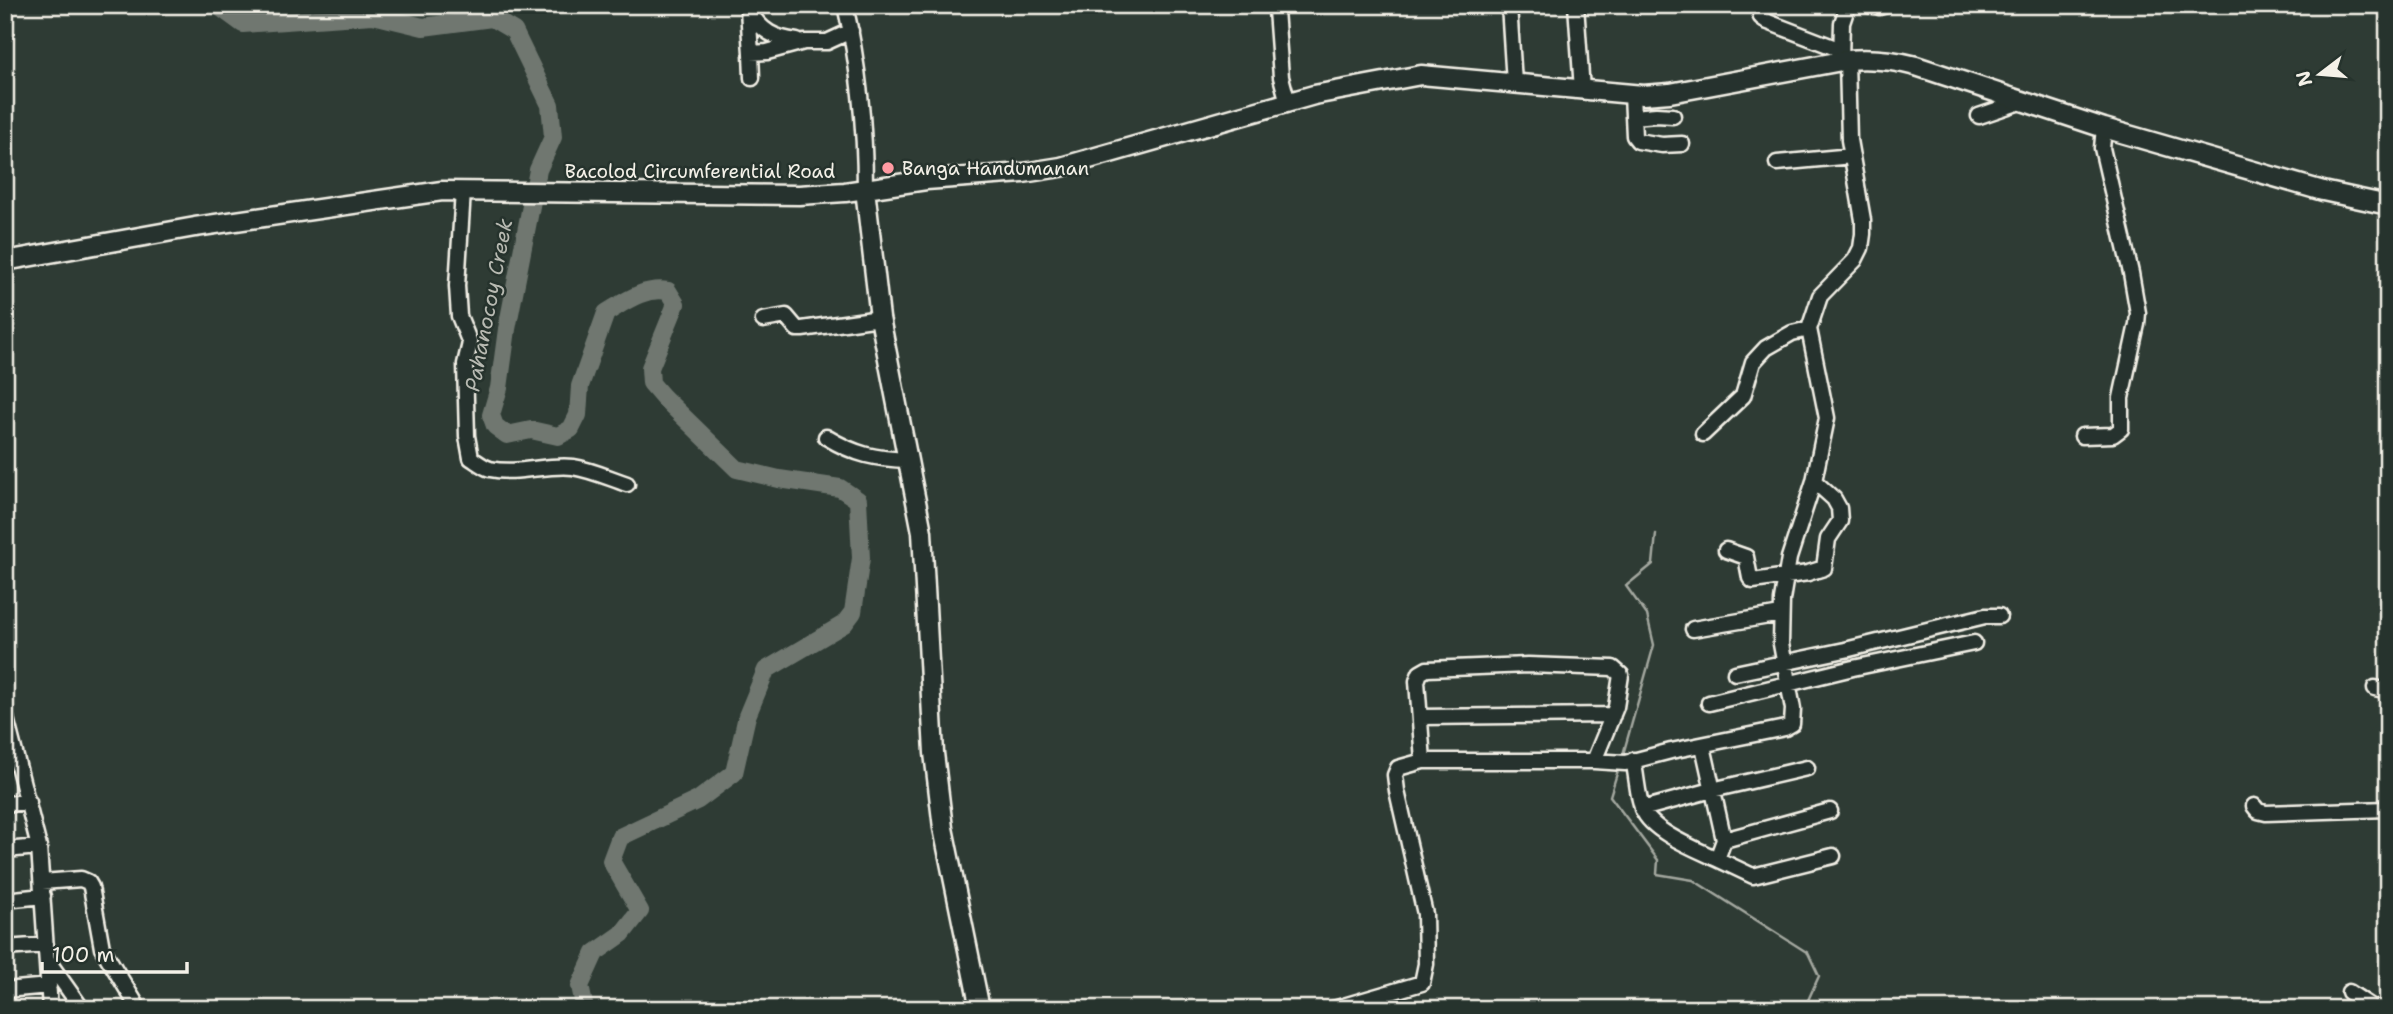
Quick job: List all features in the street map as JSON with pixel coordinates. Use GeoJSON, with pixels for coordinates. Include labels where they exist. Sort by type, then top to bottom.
{"type":"FeatureCollection","features":[{"type":"Feature","properties":{"kind":"main road","name":"Bacolod Circumferential Road"},"geometry":{"type":"LineString","coordinates":[[5,261],[130,238],[421,193],[517,191],[799,195],[926,180],[1023,173],[1061,167],[1341,89],[1403,77],[1432,75],[1632,95],[1670,93],[1843,57],[1899,62],[2104,128],[2322,191],[2388,205]]}},
{"type":"Feature","properties":{"kind":"main road"},"geometry":{"type":"LineString","coordinates":[[865,189],[880,318],[909,460],[924,551],[939,803],[979,1009]]}},
{"type":"Feature","properties":{"kind":"street"},"geometry":{"type":"LineString","coordinates":[[845,5],[860,84],[865,189]]}},
{"type":"Feature","properties":{"kind":"street"},"geometry":{"type":"LineString","coordinates":[[1509,5],[1514,83]]}},
{"type":"Feature","properties":{"kind":"street"},"geometry":{"type":"LineString","coordinates":[[1576,5],[1582,90]]}},
{"type":"Feature","properties":{"kind":"street"},"geometry":{"type":"LineString","coordinates":[[1760,5],[1761,17],[1768,22],[1843,57]]}},
{"type":"Feature","properties":{"kind":"street"},"geometry":{"type":"LineString","coordinates":[[1333,1009],[1422,984],[1426,964],[1425,915],[1395,775],[1398,768],[1423,761],[1623,762],[1789,726],[1794,719],[1781,644],[1781,614],[1789,558],[1814,481],[1827,418],[1809,329],[1820,296],[1855,261],[1861,248],[1863,220],[1849,140],[1843,57],[1842,23],[1848,5]]}},
{"type":"Feature","properties":{"kind":"street"},"geometry":{"type":"LineString","coordinates":[[1868,5],[1879,8],[1886,5]]}},
{"type":"Feature","properties":{"kind":"street"},"geometry":{"type":"LineString","coordinates":[[747,8],[764,30],[777,38],[827,42],[851,31]]}},
{"type":"Feature","properties":{"kind":"street"},"geometry":{"type":"LineString","coordinates":[[747,8],[752,78]]}},
{"type":"Feature","properties":{"kind":"street"},"geometry":{"type":"LineString","coordinates":[[1276,10],[1281,77],[1288,103]]}},
{"type":"Feature","properties":{"kind":"street"},"geometry":{"type":"LineString","coordinates":[[751,53],[767,52],[804,42]]}},
{"type":"Feature","properties":{"kind":"street"},"geometry":{"type":"LineString","coordinates":[[1632,95],[1634,136],[1637,141],[1661,145],[1682,144]]}},
{"type":"Feature","properties":{"kind":"street"},"geometry":{"type":"LineString","coordinates":[[1979,116],[2023,101]]}},
{"type":"Feature","properties":{"kind":"street"},"geometry":{"type":"LineString","coordinates":[[1633,117],[1672,116]]}},
{"type":"Feature","properties":{"kind":"street"},"geometry":{"type":"LineString","coordinates":[[2082,436],[2113,435],[2121,429],[2121,398],[2137,324],[2131,273],[2102,148],[2104,128]]}},
{"type":"Feature","properties":{"kind":"street"},"geometry":{"type":"LineString","coordinates":[[1777,163],[1852,156]]}},
{"type":"Feature","properties":{"kind":"street"},"geometry":{"type":"LineString","coordinates":[[463,191],[457,286],[460,316],[470,343],[465,373],[467,436],[471,458],[488,468],[510,470],[558,466],[593,471],[627,484]]}},
{"type":"Feature","properties":{"kind":"street"},"geometry":{"type":"LineString","coordinates":[[763,320],[786,316],[797,329],[802,329],[880,318]]}},
{"type":"Feature","properties":{"kind":"street"},"geometry":{"type":"LineString","coordinates":[[1703,434],[1743,396],[1753,362],[1766,348],[1792,333],[1809,329]]}},
{"type":"Feature","properties":{"kind":"street"},"geometry":{"type":"LineString","coordinates":[[826,437],[840,446],[878,460],[909,460]]}},
{"type":"Feature","properties":{"kind":"street"},"geometry":{"type":"LineString","coordinates":[[1726,550],[1745,557],[1751,581],[1786,577],[1824,568],[1828,539],[1840,521],[1839,508],[1834,499],[1814,481]]}},
{"type":"Feature","properties":{"kind":"street"},"geometry":{"type":"LineString","coordinates":[[1693,629],[1781,614]]}},
{"type":"Feature","properties":{"kind":"street"},"geometry":{"type":"LineString","coordinates":[[1735,673],[1845,650],[1985,615],[1999,616]]}},
{"type":"Feature","properties":{"kind":"street"},"geometry":{"type":"LineString","coordinates":[[1709,703],[1974,643]]}},
{"type":"Feature","properties":{"kind":"street"},"geometry":{"type":"LineString","coordinates":[[1423,761],[1417,681],[1420,673],[1427,669],[1528,666],[1613,668],[1621,675],[1613,715],[1594,761]]}},
{"type":"Feature","properties":{"kind":"street"},"geometry":{"type":"LineString","coordinates":[[5,714],[10,751],[29,802],[39,847],[50,1009]]}},
{"type":"Feature","properties":{"kind":"street"},"geometry":{"type":"LineString","coordinates":[[1420,717],[1613,715]]}},
{"type":"Feature","properties":{"kind":"street"},"geometry":{"type":"LineString","coordinates":[[1703,746],[1724,840],[1717,859]]}},
{"type":"Feature","properties":{"kind":"street"},"geometry":{"type":"LineString","coordinates":[[1623,762],[1649,821],[1662,831],[1753,876],[1833,856]]}},
{"type":"Feature","properties":{"kind":"street"},"geometry":{"type":"LineString","coordinates":[[1642,809],[1807,768]]}},
{"type":"Feature","properties":{"kind":"street"},"geometry":{"type":"LineString","coordinates":[[5,804],[29,802]]}},
{"type":"Feature","properties":{"kind":"street"},"geometry":{"type":"LineString","coordinates":[[2253,806],[2266,813],[2388,809]]}},
{"type":"Feature","properties":{"kind":"street"},"geometry":{"type":"LineString","coordinates":[[1724,840],[1830,811]]}},
{"type":"Feature","properties":{"kind":"street"},"geometry":{"type":"LineString","coordinates":[[5,850],[39,847]]}},
{"type":"Feature","properties":{"kind":"street"},"geometry":{"type":"LineString","coordinates":[[5,900],[80,879],[88,882],[102,948],[139,1009]]}},
{"type":"Feature","properties":{"kind":"street"},"geometry":{"type":"LineString","coordinates":[[5,948],[46,945]]}},
{"type":"Feature","properties":{"kind":"street"},"geometry":{"type":"LineString","coordinates":[[48,961],[82,1009]]}},
{"type":"Feature","properties":{"kind":"street"},"geometry":{"type":"LineString","coordinates":[[5,990],[49,986]]}},
{"type":"Feature","properties":{"kind":"street"},"geometry":{"type":"LineString","coordinates":[[2349,992],[2373,1007],[2388,1006]]}},
{"type":"Feature","properties":{"kind":"waterway","name":"Pahanocoy Creek"},"geometry":{"type":"LineString","coordinates":[[217,5],[243,24],[373,15],[423,27],[492,18],[514,31],[550,105],[553,137],[538,170],[507,329],[499,388],[491,415],[495,426],[507,435],[531,430],[558,436],[571,429],[578,415],[580,386],[606,313],[643,293],[668,291],[676,304],[650,368],[651,383],[663,397],[737,469],[779,479],[840,488],[858,500],[861,558],[853,612],[844,624],[766,670],[747,716],[734,773],[698,800],[620,837],[611,861],[640,911],[622,934],[595,953],[580,986],[585,1009]]}},
{"type":"Feature","properties":{"kind":"waterway"},"geometry":{"type":"LineString","coordinates":[[1622,758],[1654,645],[1647,615],[1626,586],[1653,564],[1656,534]]}},
{"type":"Feature","properties":{"kind":"waterway"},"geometry":{"type":"LineString","coordinates":[[1619,767],[1610,796],[1658,860],[1657,874],[1693,880],[1808,953],[1819,976],[1804,1009]]}},
{"type":"Feature","properties":{"kind":"place","name":"Banga Handumanan"},"geometry":{"type":"Point","coordinates":[888,168]}}]}
